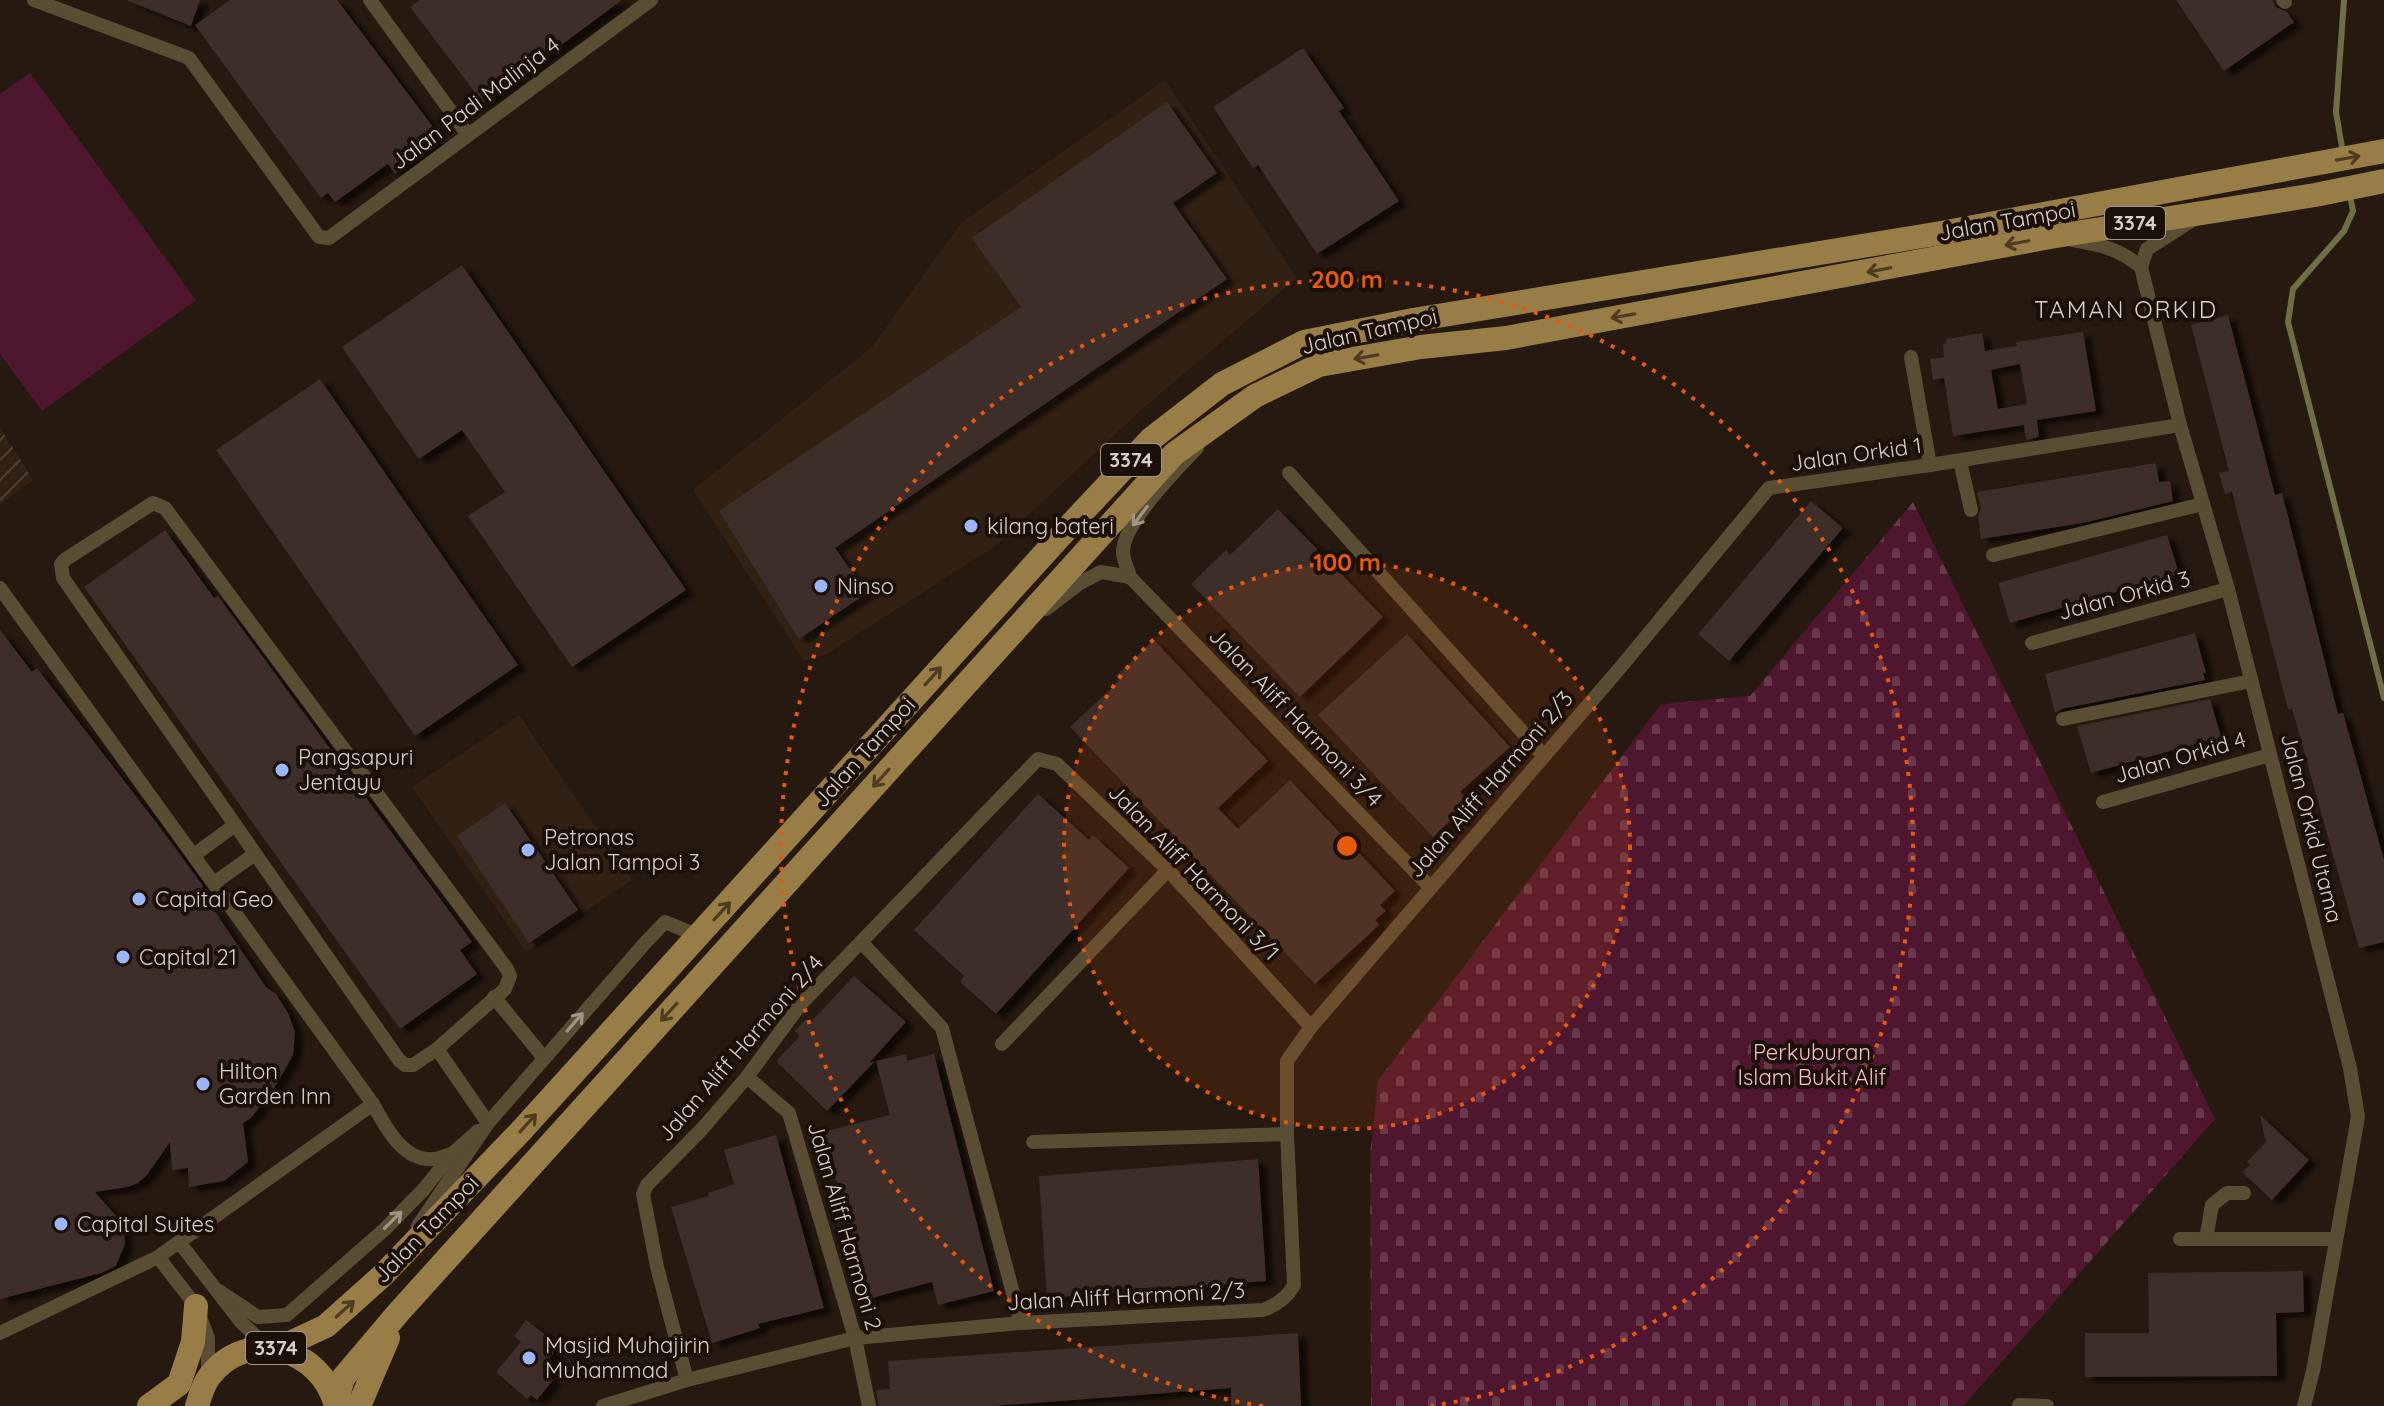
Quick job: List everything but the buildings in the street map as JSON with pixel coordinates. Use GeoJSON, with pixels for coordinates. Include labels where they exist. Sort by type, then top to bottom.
{"type":"FeatureCollection","features":[{"type":"Feature","properties":{"kind":"main road","name":"Jalan Tampoi"},"geometry":{"type":"LineString","coordinates":[[273,1348],[326,1326],[383,1275],[520,1132],[1151,439],[1222,384],[1304,342],[1444,314],[1941,233],[2384,151]]}},
{"type":"Feature","properties":{"kind":"main road","name":"Jalan Tampoi"},"geometry":{"type":"LineString","coordinates":[[344,1405],[343,1378],[398,1313],[1174,454],[1255,396],[1319,365],[1421,347],[1506,338],[2050,237],[2384,181]]}},
{"type":"Feature","properties":{"kind":"main road"},"geometry":{"type":"LineString","coordinates":[[149,1406],[179,1384],[193,1342],[196,1306]]}},
{"type":"Feature","properties":{"kind":"main road","name":"3374"},"geometry":{"type":"LineString","coordinates":[[199,1394],[220,1365],[234,1355],[250,1349],[273,1348],[301,1356],[319,1370],[344,1405]]}},
{"type":"Feature","properties":{"kind":"street","name":"Jalan Padi Malinja 4"},"geometry":{"type":"LineString","coordinates":[[34,0],[189,58],[319,237],[324,239],[396,190],[651,0]]}},
{"type":"Feature","properties":{"kind":"street"},"geometry":{"type":"LineString","coordinates":[[370,0],[468,135]]}},
{"type":"Feature","properties":{"kind":"street"},"geometry":{"type":"LineString","coordinates":[[2050,237],[2104,246],[2124,253],[2141,267],[2147,249],[2208,210]]}},
{"type":"Feature","properties":{"kind":"street","name":"Jalan Orkid Utama"},"geometry":{"type":"LineString","coordinates":[[2141,267],[2180,425],[2228,589],[2350,1068],[2358,1117],[2313,1371],[2304,1406]]}},
{"type":"Feature","properties":{"kind":"street"},"geometry":{"type":"LineString","coordinates":[[1911,357],[1930,465]]}},
{"type":"Feature","properties":{"kind":"street"},"geometry":{"type":"LineString","coordinates":[[1009,637],[1080,583],[1101,572],[1131,578],[1123,553],[1126,534],[1164,484],[1228,415]]}},
{"type":"Feature","properties":{"kind":"street","name":"Jalan Orkid 1"},"geometry":{"type":"LineString","coordinates":[[1620,668],[1769,488],[2180,425]]}},
{"type":"Feature","properties":{"kind":"street"},"geometry":{"type":"LineString","coordinates":[[1960,461],[1971,510]]}},
{"type":"Feature","properties":{"kind":"street"},"geometry":{"type":"LineString","coordinates":[[1289,473],[1544,756]]}},
{"type":"Feature","properties":{"kind":"street"},"geometry":{"type":"LineString","coordinates":[[153,503],[165,508],[507,969],[509,983],[437,1049],[413,1065],[405,1065],[255,854],[60,572],[61,564],[66,559],[153,503]]}},
{"type":"Feature","properties":{"kind":"street"},"geometry":{"type":"LineString","coordinates":[[1993,555],[2203,504]]}},
{"type":"Feature","properties":{"kind":"street","name":"Jalan Aliff Harmoni 3/4"},"geometry":{"type":"LineString","coordinates":[[1131,578],[1430,887]]}},
{"type":"Feature","properties":{"kind":"street"},"geometry":{"type":"LineString","coordinates":[[0,588],[373,1104],[392,1137],[417,1157],[432,1160],[452,1154]]}},
{"type":"Feature","properties":{"kind":"street","name":"Jalan Orkid 3"},"geometry":{"type":"LineString","coordinates":[[2032,643],[2228,589]]}},
{"type":"Feature","properties":{"kind":"street","name":"Jalan Aliff Harmoni 2/3"},"geometry":{"type":"LineString","coordinates":[[603,1406],[687,1380],[855,1338],[1021,1323],[1263,1310],[1282,1300],[1294,1285],[1287,1061],[1311,1027],[1620,668]]}},
{"type":"Feature","properties":{"kind":"street"},"geometry":{"type":"LineString","coordinates":[[2063,719],[2251,681]]}},
{"type":"Feature","properties":{"kind":"street","name":"Jalan Orkid 4"},"geometry":{"type":"LineString","coordinates":[[2103,802],[2270,755]]}},
{"type":"Feature","properties":{"kind":"street","name":"Jalan Aliff Harmoni 3/1"},"geometry":{"type":"LineString","coordinates":[[1038,759],[1057,764],[1168,870],[1311,1027]]}},
{"type":"Feature","properties":{"kind":"street","name":"Jalan Aliff Harmoni 2/4"},"geometry":{"type":"LineString","coordinates":[[687,1380],[657,1267],[643,1194],[647,1185],[747,1077],[800,1005],[1038,759]]}},
{"type":"Feature","properties":{"kind":"street"},"geometry":{"type":"LineString","coordinates":[[194,855],[235,825]]}},
{"type":"Feature","properties":{"kind":"street"},"geometry":{"type":"LineString","coordinates":[[214,883],[255,854]]}},
{"type":"Feature","properties":{"kind":"street"},"geometry":{"type":"LineString","coordinates":[[1002,1044],[1168,870]]}},
{"type":"Feature","properties":{"kind":"street"},"geometry":{"type":"LineString","coordinates":[[383,1275],[488,1123],[665,922],[699,936]]}},
{"type":"Feature","properties":{"kind":"street"},"geometry":{"type":"LineString","coordinates":[[862,943],[942,1028],[1021,1323]]}},
{"type":"Feature","properties":{"kind":"street"},"geometry":{"type":"LineString","coordinates":[[494,997],[544,1058]]}},
{"type":"Feature","properties":{"kind":"street"},"geometry":{"type":"LineString","coordinates":[[437,1049],[488,1123]]}},
{"type":"Feature","properties":{"kind":"street","name":"Jalan Aliff Harmoni 2"},"geometry":{"type":"LineString","coordinates":[[747,1077],[789,1113],[855,1338],[869,1406]]}},
{"type":"Feature","properties":{"kind":"street"},"geometry":{"type":"LineString","coordinates":[[0,1333],[158,1257],[373,1104]]}},
{"type":"Feature","properties":{"kind":"street"},"geometry":{"type":"LineString","coordinates":[[219,1291],[258,1317],[287,1315],[385,1229],[424,1189],[452,1154],[488,1123]]}},
{"type":"Feature","properties":{"kind":"street"},"geometry":{"type":"LineString","coordinates":[[1033,1142],[1287,1134]]}},
{"type":"Feature","properties":{"kind":"street"},"geometry":{"type":"LineString","coordinates":[[2206,1239],[2212,1205],[2227,1193],[2244,1193]]}},
{"type":"Feature","properties":{"kind":"street"},"geometry":{"type":"LineString","coordinates":[[2180,1239],[2336,1239]]}},
{"type":"Feature","properties":{"kind":"street"},"geometry":{"type":"LineString","coordinates":[[179,1242],[241,1322],[273,1348]]}},
{"type":"Feature","properties":{"kind":"street"},"geometry":{"type":"LineString","coordinates":[[158,1257],[196,1306],[208,1338],[199,1394]]}},
{"type":"Feature","properties":{"kind":"street"},"geometry":{"type":"LineString","coordinates":[[2019,1405],[2047,1406]]}},
{"type":"Feature","properties":{"kind":"shaded area"},"geometry":{"type":"Polygon","coordinates":[[[1165,80],[1297,278],[1140,411],[994,547],[827,654],[804,661],[693,490],[871,348],[961,223],[1165,80]]]}},
{"type":"Feature","properties":{"kind":"shaded area"},"geometry":{"type":"Polygon","coordinates":[[[0,427],[33,480],[0,504],[0,427]]]}},
{"type":"Feature","properties":{"kind":"shaded area"},"geometry":{"type":"Polygon","coordinates":[[[519,715],[632,880],[526,952],[412,787],[519,715]]]}},
{"type":"Feature","properties":{"kind":"green space"},"geometry":{"type":"Polygon","coordinates":[[[30,73],[196,300],[42,411],[0,354],[0,94],[30,73]]]}},
{"type":"Feature","properties":{"kind":"green space","name":"Perkuburan Islam Bukit Alif"},"geometry":{"type":"Polygon","coordinates":[[[1913,502],[2215,1119],[1963,1406],[1371,1406],[1370,1155],[1378,1081],[1661,704],[1750,696],[1913,502]]]}},
{"type":"Feature","properties":{"kind":"waterway"},"geometry":{"type":"LineString","coordinates":[[2343,153],[2336,112],[2344,0]]}},
{"type":"Feature","properties":{"kind":"waterway"},"geometry":{"type":"LineString","coordinates":[[2350,195],[2353,211],[2344,231],[2293,289],[2288,322],[2384,698]]}},
{"type":"Feature","properties":{"kind":"place","name":"kilang bateri"},"geometry":{"type":"Point","coordinates":[971,526]}},
{"type":"Feature","properties":{"kind":"place","name":"Ninso"},"geometry":{"type":"Point","coordinates":[821,586]}},
{"type":"Feature","properties":{"kind":"place","name":"Pangsapuri Jentayu"},"geometry":{"type":"Point","coordinates":[282,770]}},
{"type":"Feature","properties":{"kind":"place","name":"Petronas Jalan Tampoi 3"},"geometry":{"type":"Point","coordinates":[528,850]}},
{"type":"Feature","properties":{"kind":"place","name":"Capital Geo"},"geometry":{"type":"Point","coordinates":[139,899]}},
{"type":"Feature","properties":{"kind":"place","name":"Capital 21"},"geometry":{"type":"Point","coordinates":[123,957]}},
{"type":"Feature","properties":{"kind":"place","name":"Hilton Garden Inn"},"geometry":{"type":"Point","coordinates":[203,1084]}},
{"type":"Feature","properties":{"kind":"place","name":"Capital Suites"},"geometry":{"type":"Point","coordinates":[61,1224]}},
{"type":"Feature","properties":{"kind":"place","name":"Masjid Muhajirin Muhammad"},"geometry":{"type":"Point","coordinates":[529,1358]}},
{"type":"Feature","properties":{"kind":"district","name":"TAMAN ORKID"},"geometry":{"type":"Point","coordinates":[2126,310]}}]}
